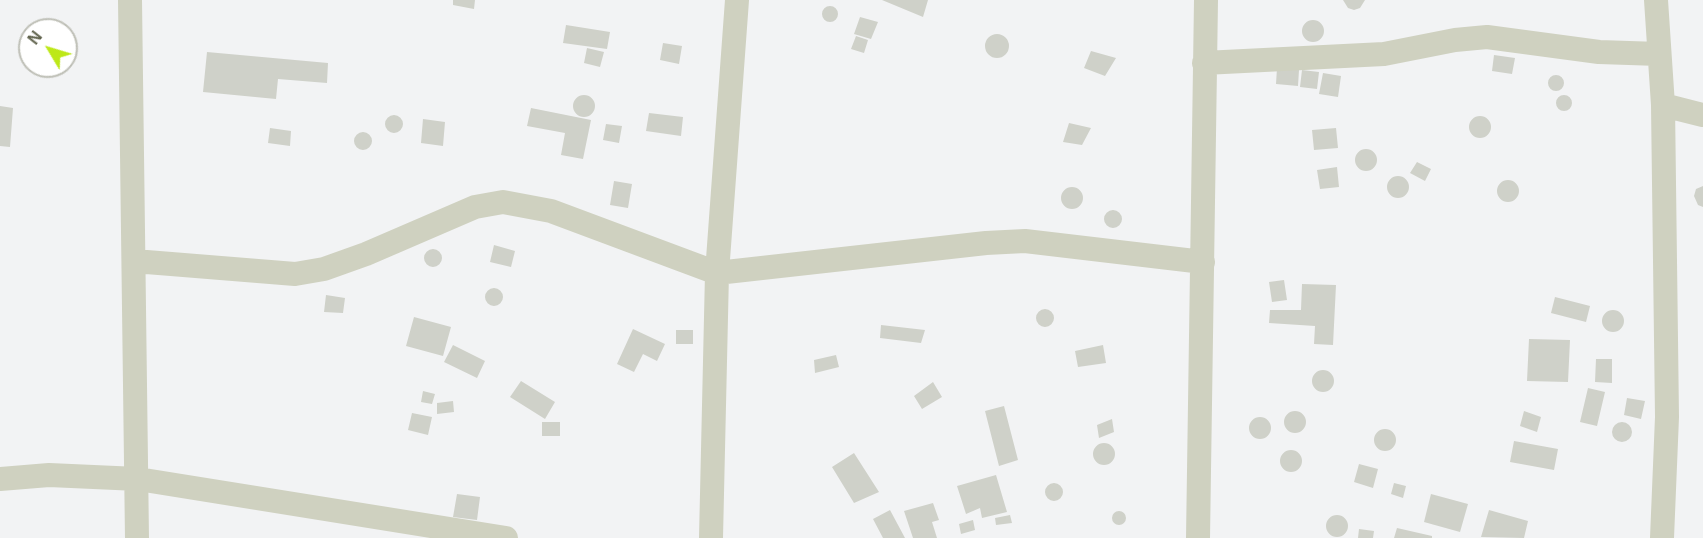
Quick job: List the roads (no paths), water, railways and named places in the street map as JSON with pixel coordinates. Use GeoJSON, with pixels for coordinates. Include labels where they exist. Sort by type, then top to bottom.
{"type":"FeatureCollection","features":[{"type":"Feature","properties":{"kind":"street"},"geometry":{"type":"LineString","coordinates":[[130,0],[137,538]]}},
{"type":"Feature","properties":{"kind":"street"},"geometry":{"type":"LineString","coordinates":[[711,538],[717,273],[737,0]]}},
{"type":"Feature","properties":{"kind":"street"},"geometry":{"type":"LineString","coordinates":[[1198,538],[1206,0]]}},
{"type":"Feature","properties":{"kind":"street"},"geometry":{"type":"LineString","coordinates":[[1656,0],[1663,105],[1667,417],[1662,538]]}},
{"type":"Feature","properties":{"kind":"street"},"geometry":{"type":"LineString","coordinates":[[1204,63],[1384,54],[1455,40],[1487,37],[1579,50],[1659,54]]}},
{"type":"Feature","properties":{"kind":"street"},"geometry":{"type":"LineString","coordinates":[[1663,105],[1703,115]]}},
{"type":"Feature","properties":{"kind":"street"},"geometry":{"type":"LineString","coordinates":[[135,261],[296,274],[324,269],[366,254],[475,207],[504,202],[551,211],[717,273],[986,243],[1025,241],[1203,262]]}},
{"type":"Feature","properties":{"kind":"street"},"geometry":{"type":"LineString","coordinates":[[0,479],[49,475],[138,479],[506,538]]}}]}
